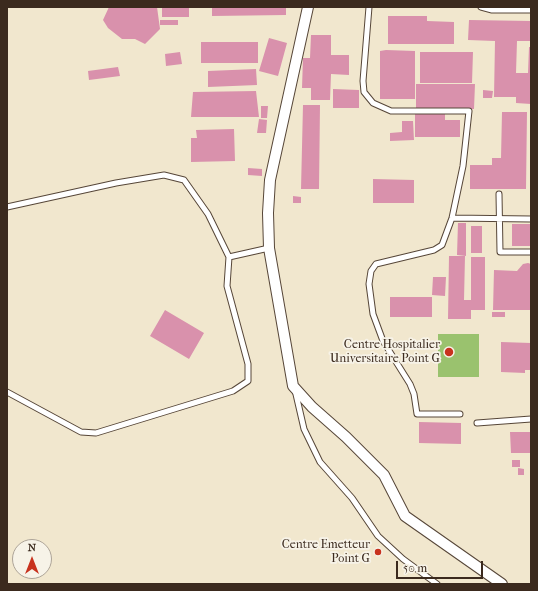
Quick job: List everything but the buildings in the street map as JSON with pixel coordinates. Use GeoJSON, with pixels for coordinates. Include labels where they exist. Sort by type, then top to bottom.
{"type":"FeatureCollection","features":[{"type":"Feature","properties":{"kind":"street"},"geometry":{"type":"LineString","coordinates":[[308,7],[270,180],[268,213],[269,248],[293,386],[312,407],[346,437],[384,475],[405,516],[502,584]]}},
{"type":"Feature","properties":{"kind":"lane"},"geometry":{"type":"LineString","coordinates":[[369,7],[363,81],[364,92],[372,103],[391,111],[469,111],[464,166],[452,218],[442,245],[434,250],[376,264],[371,270],[369,284],[374,314],[383,341],[410,384],[414,394],[417,414],[460,414]]}},
{"type":"Feature","properties":{"kind":"lane"},"geometry":{"type":"LineString","coordinates":[[481,7],[492,10],[531,10]]}},
{"type":"Feature","properties":{"kind":"lane"},"geometry":{"type":"LineString","coordinates":[[7,207],[116,183],[164,175],[184,180],[208,214],[228,257],[227,286],[248,364],[248,381],[233,391],[96,433],[81,432],[7,392]]}},
{"type":"Feature","properties":{"kind":"lane"},"geometry":{"type":"LineString","coordinates":[[500,194],[500,252],[531,252]]}},
{"type":"Feature","properties":{"kind":"lane"},"geometry":{"type":"LineString","coordinates":[[452,218],[531,219]]}},
{"type":"Feature","properties":{"kind":"lane"},"geometry":{"type":"LineString","coordinates":[[228,257],[269,248]]}},
{"type":"Feature","properties":{"kind":"lane"},"geometry":{"type":"LineString","coordinates":[[293,386],[304,429],[320,462],[352,498],[378,536],[403,559],[437,584]]}},
{"type":"Feature","properties":{"kind":"lane"},"geometry":{"type":"LineString","coordinates":[[477,423],[531,419]]}},
{"type":"Feature","properties":{"kind":"green space"},"geometry":{"type":"Polygon","coordinates":[[[438,334],[479,334],[479,377],[438,377],[438,334]]]}},
{"type":"Feature","properties":{"kind":"place","name":"Centre Hospitalier Universitaire Point G"},"geometry":{"type":"Point","coordinates":[449,352]}},
{"type":"Feature","properties":{"kind":"place","name":"Centre Emetteur Point G"},"geometry":{"type":"Point","coordinates":[378,552]}}]}
